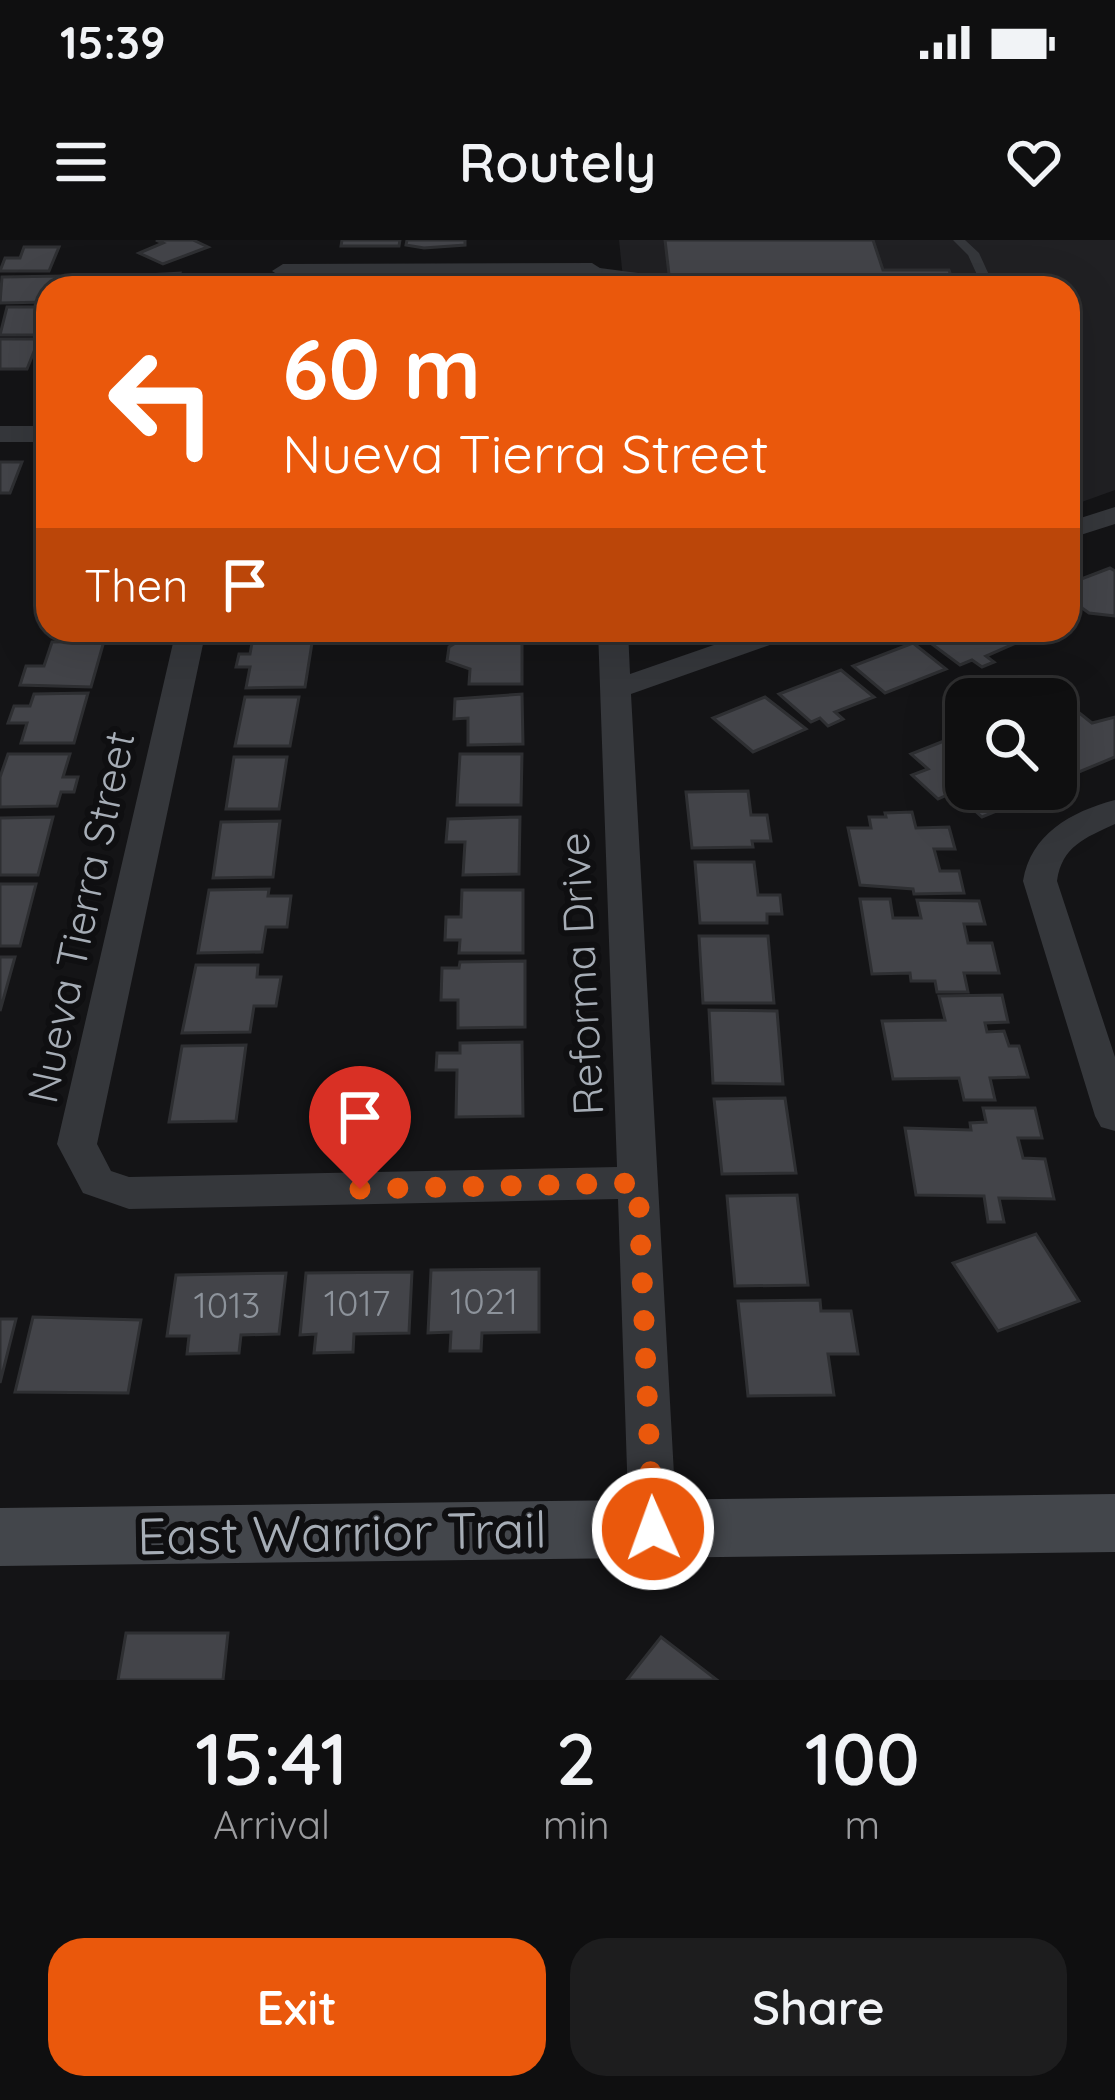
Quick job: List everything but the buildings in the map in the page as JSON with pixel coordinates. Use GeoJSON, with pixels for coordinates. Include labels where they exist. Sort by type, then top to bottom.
{"type":"FeatureCollection","features":[{"type":"Feature","properties":{"kind":"street"},"geometry":{"type":"LineString","coordinates":[[592,240],[593,276]]}},
{"type":"Feature","properties":{"kind":"street"},"geometry":{"type":"LineString","coordinates":[[283,271],[477,276]]}},
{"type":"Feature","properties":{"kind":"street"},"geometry":{"type":"LineString","coordinates":[[0,434],[36,434]]}},
{"type":"Feature","properties":{"kind":"street"},"geometry":{"type":"LineString","coordinates":[[1080,527],[1115,515]]}},
{"type":"Feature","properties":{"kind":"street","name":"Nueva Tierra Street"},"geometry":{"type":"LineString","coordinates":[[187,642],[77,1144],[97,1182],[129,1193],[638,1183]]}},
{"type":"Feature","properties":{"kind":"street","name":"Reforma Drive"},"geometry":{"type":"LineString","coordinates":[[614,642],[653,1529]]}},
{"type":"Feature","properties":{"kind":"street"},"geometry":{"type":"LineString","coordinates":[[616,689],[751,642]]}},
{"type":"Feature","properties":{"kind":"street"},"geometry":{"type":"LineString","coordinates":[[1115,811],[1069,832],[1044,854],[1040,881],[1115,1116]]}},
{"type":"Feature","properties":{"kind":"street","name":"East Warrior Trail"},"geometry":{"type":"LineString","coordinates":[[0,1537],[1115,1523]]}},
{"type":"Feature","properties":{"kind":"lane"},"geometry":{"type":"LineString","coordinates":[[958,240],[973,254],[983,276]]}},
{"type":"Feature","properties":{"kind":"shaded area"},"geometry":{"type":"Polygon","coordinates":[[[619,240],[1115,240],[1115,490],[1080,503],[1080,276],[623,276],[619,240]]]}},
{"type":"Feature","properties":{"kind":"route"},"geometry":{"type":"LineString","coordinates":[[360,1189],[638,1183],[653,1529]]}}]}
